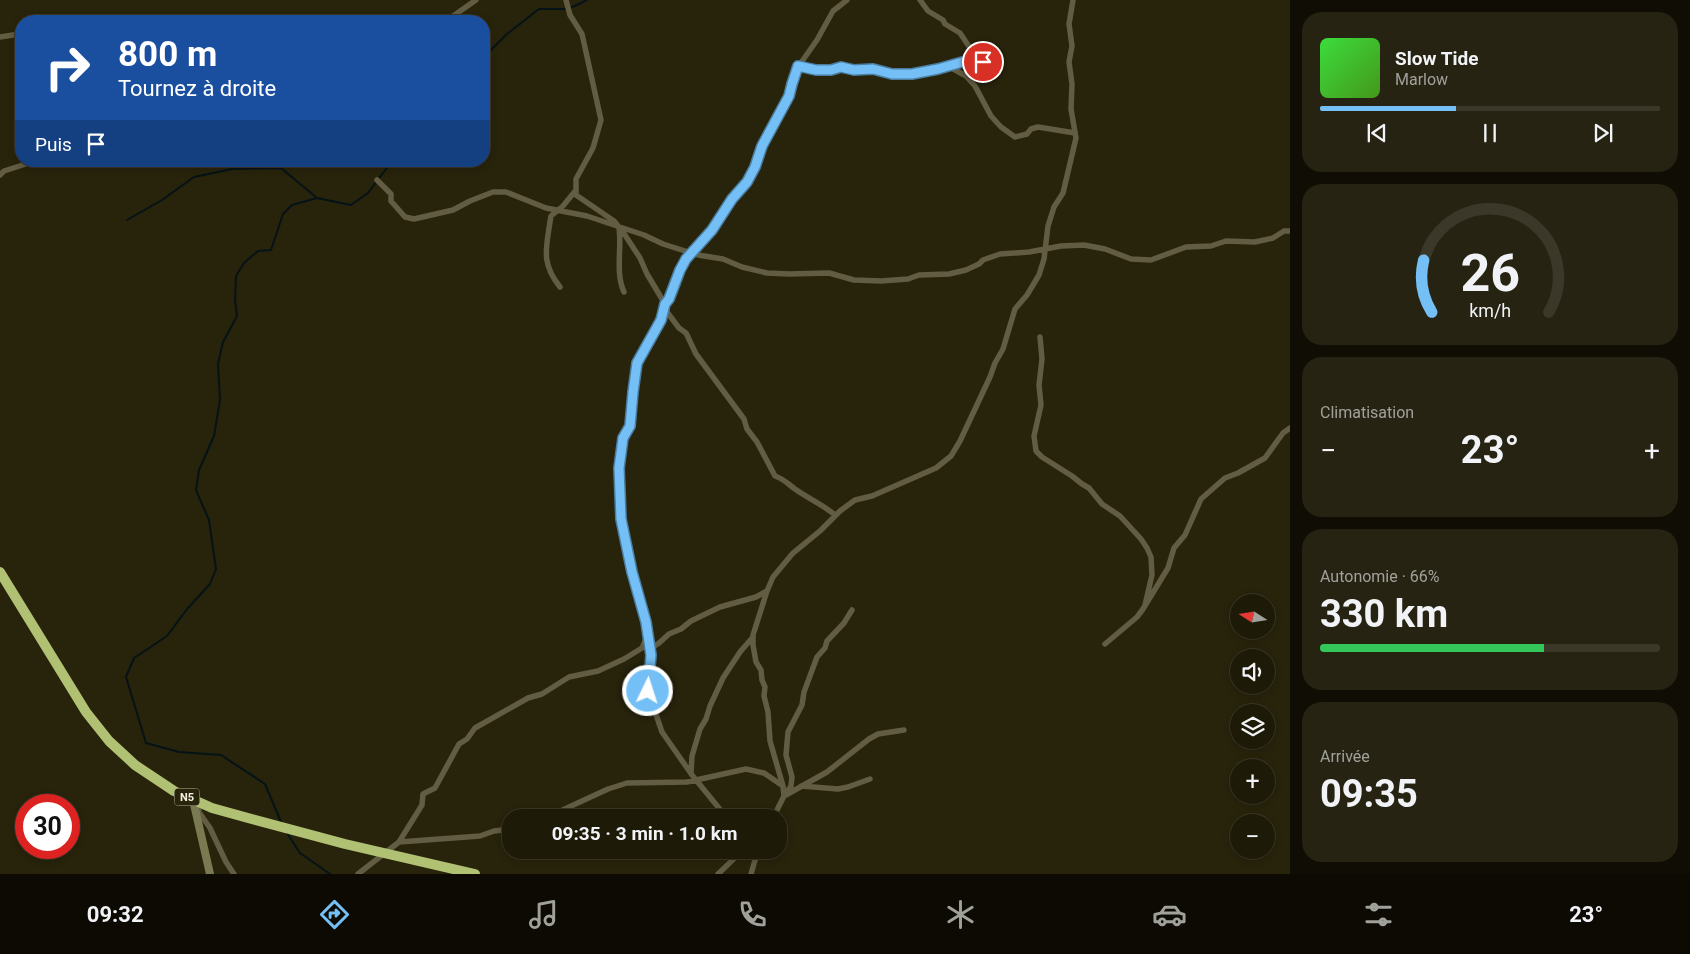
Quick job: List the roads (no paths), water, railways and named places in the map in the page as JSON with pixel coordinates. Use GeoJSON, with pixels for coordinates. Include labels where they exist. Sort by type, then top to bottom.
{"type":"FeatureCollection","features":[{"type":"Feature","properties":{"kind":"highway","name":"N5"},"geometry":{"type":"LineString","coordinates":[[0,572],[86,712],[110,741],[135,765],[174,791],[196,802],[248,818],[383,853],[475,874]]}},
{"type":"Feature","properties":{"kind":"street"},"geometry":{"type":"LineString","coordinates":[[455,15],[476,0]]}},
{"type":"Feature","properties":{"kind":"street"},"geometry":{"type":"LineString","coordinates":[[566,0],[570,15],[582,34],[601,120],[594,148],[576,179],[576,195],[614,221],[619,227],[640,258],[664,306],[679,328],[686,333],[696,354],[744,419],[747,429],[776,476],[783,478],[795,490],[822,504],[835,516]]}},
{"type":"Feature","properties":{"kind":"street"},"geometry":{"type":"LineString","coordinates":[[719,809],[696,781],[662,732],[648,691],[651,655],[621,519],[619,468],[623,438],[630,426],[637,363],[661,320],[664,306],[669,299],[682,265],[691,252],[712,230],[732,199],[747,182],[755,167],[762,146],[789,96],[798,66],[821,34],[833,10],[847,0]]}},
{"type":"Feature","properties":{"kind":"street"},"geometry":{"type":"LineString","coordinates":[[798,66],[816,70],[831,70],[841,67],[854,70],[873,69],[898,74],[918,73],[966,61],[983,62],[990,65],[972,51],[960,33],[928,11],[920,0]]}},
{"type":"Feature","properties":{"kind":"street"},"geometry":{"type":"LineString","coordinates":[[784,796],[770,741],[767,701],[764,696],[765,687],[755,656],[753,637],[767,591],[773,577],[793,553],[855,500],[872,496],[936,468],[951,456],[960,441],[1003,349],[1015,309],[1027,295],[1039,275],[1048,226],[1054,207],[1063,193],[1076,138],[1071,109],[1072,84],[1069,62],[1072,46],[1070,24],[1073,0]]}},
{"type":"Feature","properties":{"kind":"street"},"geometry":{"type":"LineString","coordinates":[[0,37],[15,35]]}},
{"type":"Feature","properties":{"kind":"street"},"geometry":{"type":"LineString","coordinates":[[948,66],[966,76],[976,86],[990,116],[1015,137],[1027,134],[1031,129],[1038,127],[1075,133]]}},
{"type":"Feature","properties":{"kind":"street"},"geometry":{"type":"LineString","coordinates":[[0,175],[4,171],[16,167]]}},
{"type":"Feature","properties":{"kind":"street"},"geometry":{"type":"LineString","coordinates":[[377,180],[391,194],[391,201],[397,209],[405,217],[414,220],[454,210],[493,192],[506,192],[546,208],[587,216],[691,252],[723,259],[742,267],[768,273],[829,273],[854,280],[881,282],[908,279],[919,275],[959,272],[972,268],[995,254],[1084,245],[1131,259],[1151,260],[1186,247],[1211,246],[1226,241],[1255,242],[1273,238],[1284,231],[1290,231]]}},
{"type":"Feature","properties":{"kind":"street"},"geometry":{"type":"LineString","coordinates":[[560,287],[545,260],[550,222],[551,216],[576,190]]}},
{"type":"Feature","properties":{"kind":"street"},"geometry":{"type":"LineString","coordinates":[[619,227],[620,269],[624,292]]}},
{"type":"Feature","properties":{"kind":"street"},"geometry":{"type":"LineString","coordinates":[[1040,337],[1042,359],[1039,385],[1040,405],[1034,436],[1036,451],[1089,488],[1102,504],[1120,516],[1141,539],[1151,557],[1152,575],[1145,605]]}},
{"type":"Feature","properties":{"kind":"street"},"geometry":{"type":"LineString","coordinates":[[1105,644],[1137,617],[1145,605],[1168,568],[1174,548],[1185,535],[1201,499],[1225,478],[1265,458],[1283,433],[1290,428]]}},
{"type":"Feature","properties":{"kind":"street"},"geometry":{"type":"LineString","coordinates":[[650,649],[659,644],[669,634],[692,621],[720,608],[756,597],[767,591]]}},
{"type":"Feature","properties":{"kind":"street"},"geometry":{"type":"LineString","coordinates":[[778,809],[791,786],[792,777],[786,755],[788,732],[802,705],[804,692],[818,657],[827,641],[844,623],[852,610]]}},
{"type":"Feature","properties":{"kind":"street"},"geometry":{"type":"LineString","coordinates":[[358,874],[399,842],[422,805],[423,794],[435,788],[459,744],[476,728],[528,698],[542,694],[569,677],[598,671],[624,660],[642,648],[648,636]]}},
{"type":"Feature","properties":{"kind":"street"},"geometry":{"type":"LineString","coordinates":[[692,775],[692,756],[710,706],[723,678],[737,656],[753,637]]}},
{"type":"Feature","properties":{"kind":"street"},"geometry":{"type":"LineString","coordinates":[[784,796],[827,772],[856,747],[878,734],[904,730]]}},
{"type":"Feature","properties":{"kind":"street"},"geometry":{"type":"LineString","coordinates":[[565,809],[608,789],[627,783],[696,781],[746,768],[764,773],[783,786]]}},
{"type":"Feature","properties":{"kind":"street"},"geometry":{"type":"LineString","coordinates":[[801,786],[838,789],[870,779]]}},
{"type":"Feature","properties":{"kind":"street"},"geometry":{"type":"LineString","coordinates":[[196,802],[210,874]]}},
{"type":"Feature","properties":{"kind":"street"},"geometry":{"type":"LineString","coordinates":[[196,802],[199,812],[210,828],[226,862],[234,874]]}},
{"type":"Feature","properties":{"kind":"street"},"geometry":{"type":"LineString","coordinates":[[399,842],[480,836],[502,830]]}},
{"type":"Feature","properties":{"kind":"street"},"geometry":{"type":"LineString","coordinates":[[718,874],[734,859]]}},
{"type":"Feature","properties":{"kind":"street"},"geometry":{"type":"LineString","coordinates":[[751,874],[754,859]]}},
{"type":"Feature","properties":{"kind":"waterway"},"geometry":{"type":"LineString","coordinates":[[490,51],[507,34],[539,9],[568,9],[587,0]]}},
{"type":"Feature","properties":{"kind":"waterway"},"geometry":{"type":"LineString","coordinates":[[127,220],[162,200],[194,177],[232,169],[281,168],[317,198],[351,205],[368,193],[388,167]]}},
{"type":"Feature","properties":{"kind":"waterway"},"geometry":{"type":"LineString","coordinates":[[281,822],[265,784],[221,755],[179,752],[146,743],[126,677],[134,658],[167,636],[187,609],[210,584],[216,569],[209,520],[196,490],[199,470],[214,436],[220,400],[218,364],[223,342],[237,316],[235,301],[236,276],[244,263],[258,251],[271,250],[283,214],[292,205],[317,198]]}},
{"type":"Feature","properties":{"kind":"waterway"},"geometry":{"type":"LineString","coordinates":[[287,833],[300,853],[330,874]]}}]}
